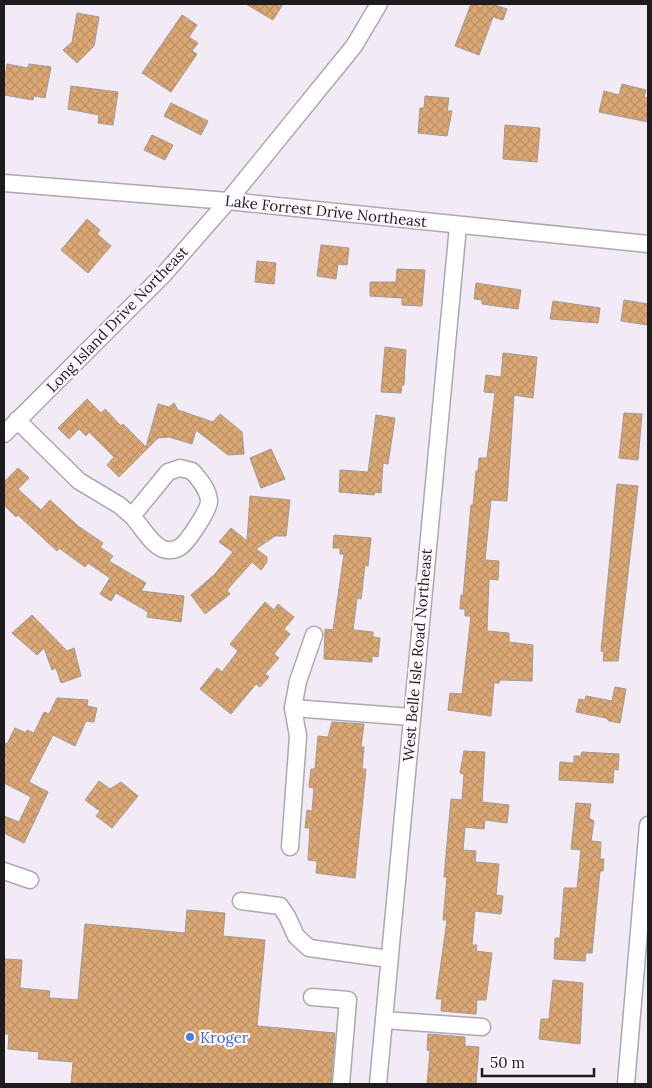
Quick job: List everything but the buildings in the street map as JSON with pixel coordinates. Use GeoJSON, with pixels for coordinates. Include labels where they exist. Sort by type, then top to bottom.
{"type":"FeatureCollection","features":[{"type":"Feature","properties":{"kind":"street","name":"Long Island Drive Northeast"},"geometry":{"type":"LineString","coordinates":[[4,434],[164,274],[228,201],[354,46],[379,4]]}},
{"type":"Feature","properties":{"kind":"street","name":"Lake Forrest Drive Northeast"},"geometry":{"type":"LineString","coordinates":[[4,182],[426,220],[458,226],[648,244]]}},
{"type":"Feature","properties":{"kind":"street","name":"West Belle Isle Road Northeast"},"geometry":{"type":"LineString","coordinates":[[378,1084],[458,226]]}},
{"type":"Feature","properties":{"kind":"street"},"geometry":{"type":"LineString","coordinates":[[17,420],[79,482],[132,516],[156,544],[167,550],[174,550],[186,541],[209,502],[207,494],[192,471],[180,468],[168,472],[132,516]]}},
{"type":"Feature","properties":{"kind":"street"},"geometry":{"type":"LineString","coordinates":[[290,847],[298,736],[292,708],[298,681],[314,635]]}},
{"type":"Feature","properties":{"kind":"street"},"geometry":{"type":"LineString","coordinates":[[292,708],[412,717]]}},
{"type":"Feature","properties":{"kind":"street"},"geometry":{"type":"LineString","coordinates":[[626,1084],[648,825]]}},
{"type":"Feature","properties":{"kind":"street"},"geometry":{"type":"LineString","coordinates":[[4,872],[30,880]]}},
{"type":"Feature","properties":{"kind":"street"},"geometry":{"type":"LineString","coordinates":[[241,901],[280,906],[296,936],[309,948],[389,959]]}},
{"type":"Feature","properties":{"kind":"street"},"geometry":{"type":"LineString","coordinates":[[312,997],[348,1000],[341,1084]]}},
{"type":"Feature","properties":{"kind":"street"},"geometry":{"type":"LineString","coordinates":[[384,1020],[482,1027]]}},
{"type":"Feature","properties":{"kind":"place","name":"Kroger"},"geometry":{"type":"Point","coordinates":[190,1037]}}]}
